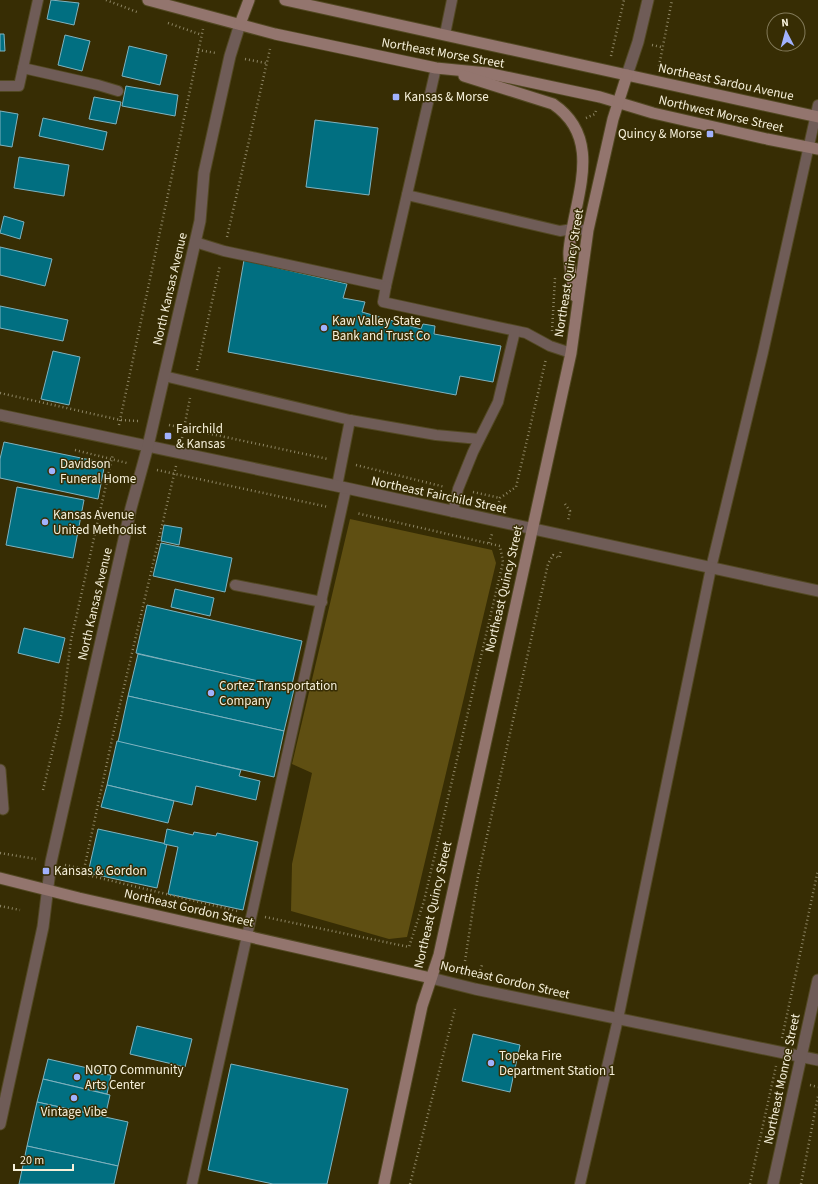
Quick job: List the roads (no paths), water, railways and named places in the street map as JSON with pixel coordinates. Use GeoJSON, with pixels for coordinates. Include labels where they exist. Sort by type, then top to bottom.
{"type":"FeatureCollection","features":[{"type":"Feature","properties":{"kind":"main road"},"geometry":{"type":"LineString","coordinates":[[148,0],[240,24]]}},
{"type":"Feature","properties":{"kind":"main road","name":"North Kansas Avenue"},"geometry":{"type":"LineString","coordinates":[[240,24],[248,0]]}},
{"type":"Feature","properties":{"kind":"main road","name":"Northeast Morse Street"},"geometry":{"type":"LineString","coordinates":[[285,0],[445,34],[627,76]]}},
{"type":"Feature","properties":{"kind":"main road","name":"Northeast Morse Street"},"geometry":{"type":"LineString","coordinates":[[240,24],[275,34],[436,68],[487,73],[600,97],[618,103]]}},
{"type":"Feature","properties":{"kind":"main road"},"geometry":{"type":"LineString","coordinates":[[436,68],[538,98],[553,104],[567,115],[575,124],[582,151],[584,172],[569,252],[577,312]]}},
{"type":"Feature","properties":{"kind":"main road","name":"Northeast Sardou Avenue"},"geometry":{"type":"LineString","coordinates":[[627,76],[657,81],[817,117]]}},
{"type":"Feature","properties":{"kind":"main road","name":"Northeast Quincy Street"},"geometry":{"type":"LineString","coordinates":[[384,1184],[422,1006],[439,955],[571,352],[588,230],[612,119],[627,76]]}},
{"type":"Feature","properties":{"kind":"main road","name":"Northwest Morse Street"},"geometry":{"type":"LineString","coordinates":[[618,103],[653,113],[814,148]]}},
{"type":"Feature","properties":{"kind":"main road","name":"Northeast Gordon Street"},"geometry":{"type":"LineString","coordinates":[[0,878],[79,898],[431,978]]}},
{"type":"Feature","properties":{"kind":"street","name":"Northeast Quincy Street"},"geometry":{"type":"LineString","coordinates":[[627,76],[638,42],[648,0]]}},
{"type":"Feature","properties":{"kind":"street","name":"North Kansas Avenue"},"geometry":{"type":"LineString","coordinates":[[0,1124],[44,927],[51,862],[131,508],[148,446],[200,221],[204,173],[230,56],[240,24]]}},
{"type":"Feature","properties":{"kind":"street","name":"Northeast Fairchild Street"},"geometry":{"type":"LineString","coordinates":[[0,415],[818,591]]}},
{"type":"Feature","properties":{"kind":"street"},"geometry":{"type":"LineString","coordinates":[[0,770],[3,809]]}},
{"type":"Feature","properties":{"kind":"street","name":"Northeast Gordon Street"},"geometry":{"type":"LineString","coordinates":[[431,978],[475,989],[818,1060]]}},
{"type":"Feature","properties":{"kind":"street","name":"Northeast Monroe Street"},"geometry":{"type":"LineString","coordinates":[[773,1184],[818,980]]}},
{"type":"Feature","properties":{"kind":"lane"},"geometry":{"type":"LineString","coordinates":[[0,86],[19,86],[38,0]]}},
{"type":"Feature","properties":{"kind":"lane"},"geometry":{"type":"LineString","coordinates":[[445,34],[452,0]]}},
{"type":"Feature","properties":{"kind":"lane"},"geometry":{"type":"LineString","coordinates":[[23,68],[118,91]]}},
{"type":"Feature","properties":{"kind":"lane"},"geometry":{"type":"LineString","coordinates":[[436,68],[383,302],[526,333],[550,346],[571,352]]}},
{"type":"Feature","properties":{"kind":"lane"},"geometry":{"type":"LineString","coordinates":[[580,1184],[618,1019],[712,568],[763,352],[814,148],[818,105]]}},
{"type":"Feature","properties":{"kind":"lane"},"geometry":{"type":"LineString","coordinates":[[407,195],[560,231],[573,229],[588,230]]}},
{"type":"Feature","properties":{"kind":"lane"},"geometry":{"type":"LineString","coordinates":[[195,242],[224,251],[386,286]]}},
{"type":"Feature","properties":{"kind":"lane"},"geometry":{"type":"LineString","coordinates":[[453,512],[458,489],[479,439],[498,402],[515,331]]}},
{"type":"Feature","properties":{"kind":"lane"},"geometry":{"type":"LineString","coordinates":[[164,376],[350,420],[436,435],[479,439]]}},
{"type":"Feature","properties":{"kind":"lane"},"geometry":{"type":"LineString","coordinates":[[192,1184],[342,510],[342,462],[350,420]]}},
{"type":"Feature","properties":{"kind":"lane"},"geometry":{"type":"LineString","coordinates":[[235,585],[322,602]]}},
{"type":"Feature","properties":{"kind":"place","name":"Kansas & Morse"},"geometry":{"type":"Point","coordinates":[396,97]}},
{"type":"Feature","properties":{"kind":"place","name":"Quincy & Morse"},"geometry":{"type":"Point","coordinates":[710,134]}},
{"type":"Feature","properties":{"kind":"place","name":"Kaw Valley State Bank and Trust Co"},"geometry":{"type":"Point","coordinates":[324,328]}},
{"type":"Feature","properties":{"kind":"place","name":"Fairchild & Kansas"},"geometry":{"type":"Point","coordinates":[168,436]}},
{"type":"Feature","properties":{"kind":"place","name":"Davidson Funeral Home"},"geometry":{"type":"Point","coordinates":[52,471]}},
{"type":"Feature","properties":{"kind":"place","name":"Kansas Avenue United Methodist"},"geometry":{"type":"Point","coordinates":[45,522]}},
{"type":"Feature","properties":{"kind":"place","name":"Cortez Transportation Company"},"geometry":{"type":"Point","coordinates":[211,693]}},
{"type":"Feature","properties":{"kind":"place","name":"Kansas & Gordon"},"geometry":{"type":"Point","coordinates":[46,871]}},
{"type":"Feature","properties":{"kind":"place","name":"Topeka Fire Department Station 1"},"geometry":{"type":"Point","coordinates":[491,1063]}},
{"type":"Feature","properties":{"kind":"place","name":"NOTO Community Arts Center"},"geometry":{"type":"Point","coordinates":[77,1077]}},
{"type":"Feature","properties":{"kind":"place","name":"Vintage Vibe"},"geometry":{"type":"Point","coordinates":[74,1098]}}]}
